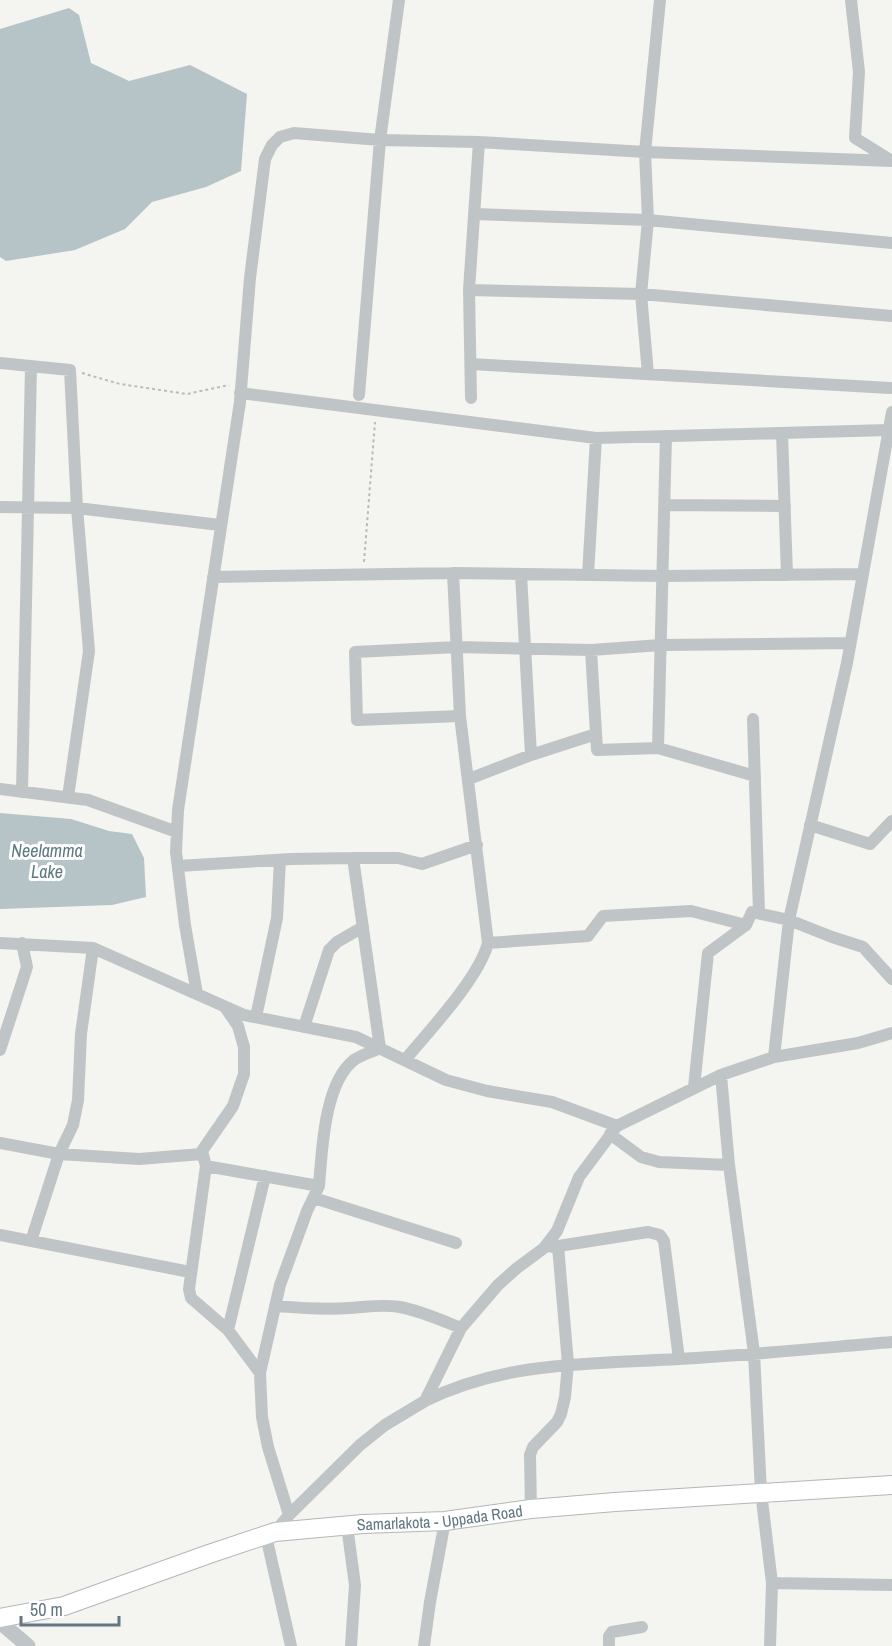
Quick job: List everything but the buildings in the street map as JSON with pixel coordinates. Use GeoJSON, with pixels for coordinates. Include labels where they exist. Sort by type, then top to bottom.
{"type":"FeatureCollection","features":[{"type":"Feature","properties":{"kind":"main road","name":"Samarlakota - Uppada Road"},"geometry":{"type":"LineString","coordinates":[[0,1620],[64,1606],[271,1534],[347,1526],[445,1521],[531,1509],[892,1485]]}},
{"type":"Feature","properties":{"kind":"street"},"geometry":{"type":"LineString","coordinates":[[359,395],[380,140],[399,0]]}},
{"type":"Feature","properties":{"kind":"street"},"geometry":{"type":"LineString","coordinates":[[648,374],[641,294],[648,220],[645,152],[660,0]]}},
{"type":"Feature","properties":{"kind":"street"},"geometry":{"type":"LineString","coordinates":[[851,0],[859,72],[855,138],[892,161]]}},
{"type":"Feature","properties":{"kind":"street"},"geometry":{"type":"LineString","coordinates":[[196,994],[178,866],[177,810],[241,388],[250,278],[265,159],[272,145],[280,137],[294,133],[380,140],[479,142],[645,152],[892,161]]}},
{"type":"Feature","properties":{"kind":"street"},"geometry":{"type":"LineString","coordinates":[[471,398],[469,290],[479,142]]}},
{"type":"Feature","properties":{"kind":"street"},"geometry":{"type":"LineString","coordinates":[[475,214],[648,220],[892,243]]}},
{"type":"Feature","properties":{"kind":"street"},"geometry":{"type":"LineString","coordinates":[[469,290],[641,294],[892,316]]}},
{"type":"Feature","properties":{"kind":"street"},"geometry":{"type":"LineString","coordinates":[[0,363],[70,370],[76,508],[89,651],[68,797]]}},
{"type":"Feature","properties":{"kind":"street"},"geometry":{"type":"LineString","coordinates":[[471,364],[890,388]]}},
{"type":"Feature","properties":{"kind":"street"},"geometry":{"type":"LineString","coordinates":[[22,792],[30,507],[31,367]]}},
{"type":"Feature","properties":{"kind":"street"},"geometry":{"type":"LineString","coordinates":[[241,388],[375,410],[596,438],[889,430]]}},
{"type":"Feature","properties":{"kind":"street"},"geometry":{"type":"LineString","coordinates":[[774,1057],[789,920],[850,643],[889,446],[892,412]]}},
{"type":"Feature","properties":{"kind":"street"},"geometry":{"type":"LineString","coordinates":[[782,433],[786,575]]}},
{"type":"Feature","properties":{"kind":"street"},"geometry":{"type":"LineString","coordinates":[[658,748],[666,436]]}},
{"type":"Feature","properties":{"kind":"street"},"geometry":{"type":"LineString","coordinates":[[588,575],[596,438]]}},
{"type":"Feature","properties":{"kind":"street"},"geometry":{"type":"LineString","coordinates":[[665,505],[784,506]]}},
{"type":"Feature","properties":{"kind":"street"},"geometry":{"type":"LineString","coordinates":[[0,507],[76,508],[220,525]]}},
{"type":"Feature","properties":{"kind":"street"},"geometry":{"type":"LineString","coordinates":[[213,577],[453,573],[664,576],[863,574]]}},
{"type":"Feature","properties":{"kind":"street"},"geometry":{"type":"LineString","coordinates":[[405,1060],[455,998],[484,956],[488,943],[460,716],[453,573]]}},
{"type":"Feature","properties":{"kind":"street"},"geometry":{"type":"LineString","coordinates":[[521,574],[531,755]]}},
{"type":"Feature","properties":{"kind":"street"},"geometry":{"type":"LineString","coordinates":[[460,716],[357,720],[355,652],[457,647],[591,650],[661,645],[850,643]]}},
{"type":"Feature","properties":{"kind":"street"},"geometry":{"type":"LineString","coordinates":[[591,650],[597,750],[658,748],[755,776]]}},
{"type":"Feature","properties":{"kind":"street"},"geometry":{"type":"LineString","coordinates":[[753,719],[759,913]]}},
{"type":"Feature","properties":{"kind":"street"},"geometry":{"type":"LineString","coordinates":[[469,779],[531,755],[596,734]]}},
{"type":"Feature","properties":{"kind":"street"},"geometry":{"type":"LineString","coordinates":[[0,789],[88,800],[177,832]]}},
{"type":"Feature","properties":{"kind":"street"},"geometry":{"type":"LineString","coordinates":[[810,825],[870,844],[892,821]]}},
{"type":"Feature","properties":{"kind":"street"},"geometry":{"type":"LineString","coordinates":[[178,866],[353,858],[398,858],[422,864],[477,844]]}},
{"type":"Feature","properties":{"kind":"street"},"geometry":{"type":"LineString","coordinates":[[353,858],[380,1048]]}},
{"type":"Feature","properties":{"kind":"street"},"geometry":{"type":"LineString","coordinates":[[256,1017],[277,918],[280,860]]}},
{"type":"Feature","properties":{"kind":"street"},"geometry":{"type":"LineString","coordinates":[[488,943],[588,936],[603,916],[691,911],[746,925]]}},
{"type":"Feature","properties":{"kind":"street"},"geometry":{"type":"LineString","coordinates":[[694,1087],[708,953],[746,925],[752,912],[789,920],[863,946],[892,979]]}},
{"type":"Feature","properties":{"kind":"street"},"geometry":{"type":"LineString","coordinates":[[304,1027],[329,950],[337,942],[363,927]]}},
{"type":"Feature","properties":{"kind":"street"},"geometry":{"type":"LineString","coordinates":[[0,943],[93,948],[244,1015],[356,1037],[446,1080],[487,1091],[552,1102],[613,1130],[641,1156],[659,1162],[729,1165]]}},
{"type":"Feature","properties":{"kind":"street"},"geometry":{"type":"LineString","coordinates":[[0,1050],[27,967],[22,943]]}},
{"type":"Feature","properties":{"kind":"street"},"geometry":{"type":"LineString","coordinates":[[31,1241],[59,1154],[74,1125],[78,1100],[81,1034],[93,948]]}},
{"type":"Feature","properties":{"kind":"street"},"geometry":{"type":"LineString","coordinates":[[225,1006],[238,1026],[244,1047],[244,1074],[233,1106],[208,1142],[189,1289],[191,1298],[228,1330],[260,1373]]}},
{"type":"Feature","properties":{"kind":"street"},"geometry":{"type":"LineString","coordinates":[[425,1401],[461,1328],[498,1285],[544,1248],[557,1231],[579,1177],[613,1130],[721,1075],[774,1057],[858,1043],[892,1033]]}},
{"type":"Feature","properties":{"kind":"street"},"geometry":{"type":"LineString","coordinates":[[289,1515],[268,1447],[262,1417],[260,1373],[280,1285],[319,1186],[323,1142],[330,1103],[339,1079],[354,1060],[380,1048]]}},
{"type":"Feature","properties":{"kind":"street"},"geometry":{"type":"LineString","coordinates":[[721,1075],[729,1165],[754,1353],[761,1492],[772,1583],[770,1646]]}},
{"type":"Feature","properties":{"kind":"street"},"geometry":{"type":"LineString","coordinates":[[0,1143],[59,1154],[204,1160],[265,1176],[319,1186]]}},
{"type":"Feature","properties":{"kind":"street"},"geometry":{"type":"LineString","coordinates":[[228,1330],[265,1176]]}},
{"type":"Feature","properties":{"kind":"street"},"geometry":{"type":"LineString","coordinates":[[314,1198],[456,1243]]}},
{"type":"Feature","properties":{"kind":"street"},"geometry":{"type":"LineString","coordinates":[[544,1248],[648,1232],[660,1235],[664,1241],[679,1359]]}},
{"type":"Feature","properties":{"kind":"street"},"geometry":{"type":"LineString","coordinates":[[0,1235],[190,1272]]}},
{"type":"Feature","properties":{"kind":"street"},"geometry":{"type":"LineString","coordinates":[[531,1509],[530,1455],[533,1447],[551,1430],[561,1414],[568,1364],[558,1246]]}},
{"type":"Feature","properties":{"kind":"street"},"geometry":{"type":"LineString","coordinates":[[275,1306],[316,1309],[375,1305],[400,1307],[426,1314],[461,1328]]}},
{"type":"Feature","properties":{"kind":"street"},"geometry":{"type":"LineString","coordinates":[[291,1646],[271,1534],[360,1445],[385,1425],[446,1390],[498,1374],[568,1364],[679,1359],[892,1342]]}},
{"type":"Feature","properties":{"kind":"street"},"geometry":{"type":"LineString","coordinates":[[424,1646],[445,1521]]}},
{"type":"Feature","properties":{"kind":"street"},"geometry":{"type":"LineString","coordinates":[[347,1526],[355,1585],[351,1646]]}},
{"type":"Feature","properties":{"kind":"street"},"geometry":{"type":"LineString","coordinates":[[772,1583],[892,1585]]}},
{"type":"Feature","properties":{"kind":"street"},"geometry":{"type":"LineString","coordinates":[[0,1620],[28,1646]]}},
{"type":"Feature","properties":{"kind":"street"},"geometry":{"type":"LineString","coordinates":[[609,1646],[609,1636],[612,1632],[642,1627]]}},
{"type":"Feature","properties":{"kind":"path"},"geometry":{"type":"LineString","coordinates":[[70,370],[120,384],[187,394],[241,388]]}},
{"type":"Feature","properties":{"kind":"path"},"geometry":{"type":"LineString","coordinates":[[363,574],[375,410]]}},
{"type":"Feature","properties":{"kind":"water"},"geometry":{"type":"Polygon","coordinates":[[[69,8],[79,15],[91,63],[129,81],[190,65],[247,94],[241,171],[206,187],[152,202],[125,229],[75,250],[6,261],[0,257],[0,29],[69,8]]]}},
{"type":"Feature","properties":{"kind":"water","name":"Neelamma Lake"},"geometry":{"type":"Polygon","coordinates":[[[0,813],[71,819],[109,831],[132,834],[144,858],[146,897],[112,905],[0,909],[0,813]]]}}]}
